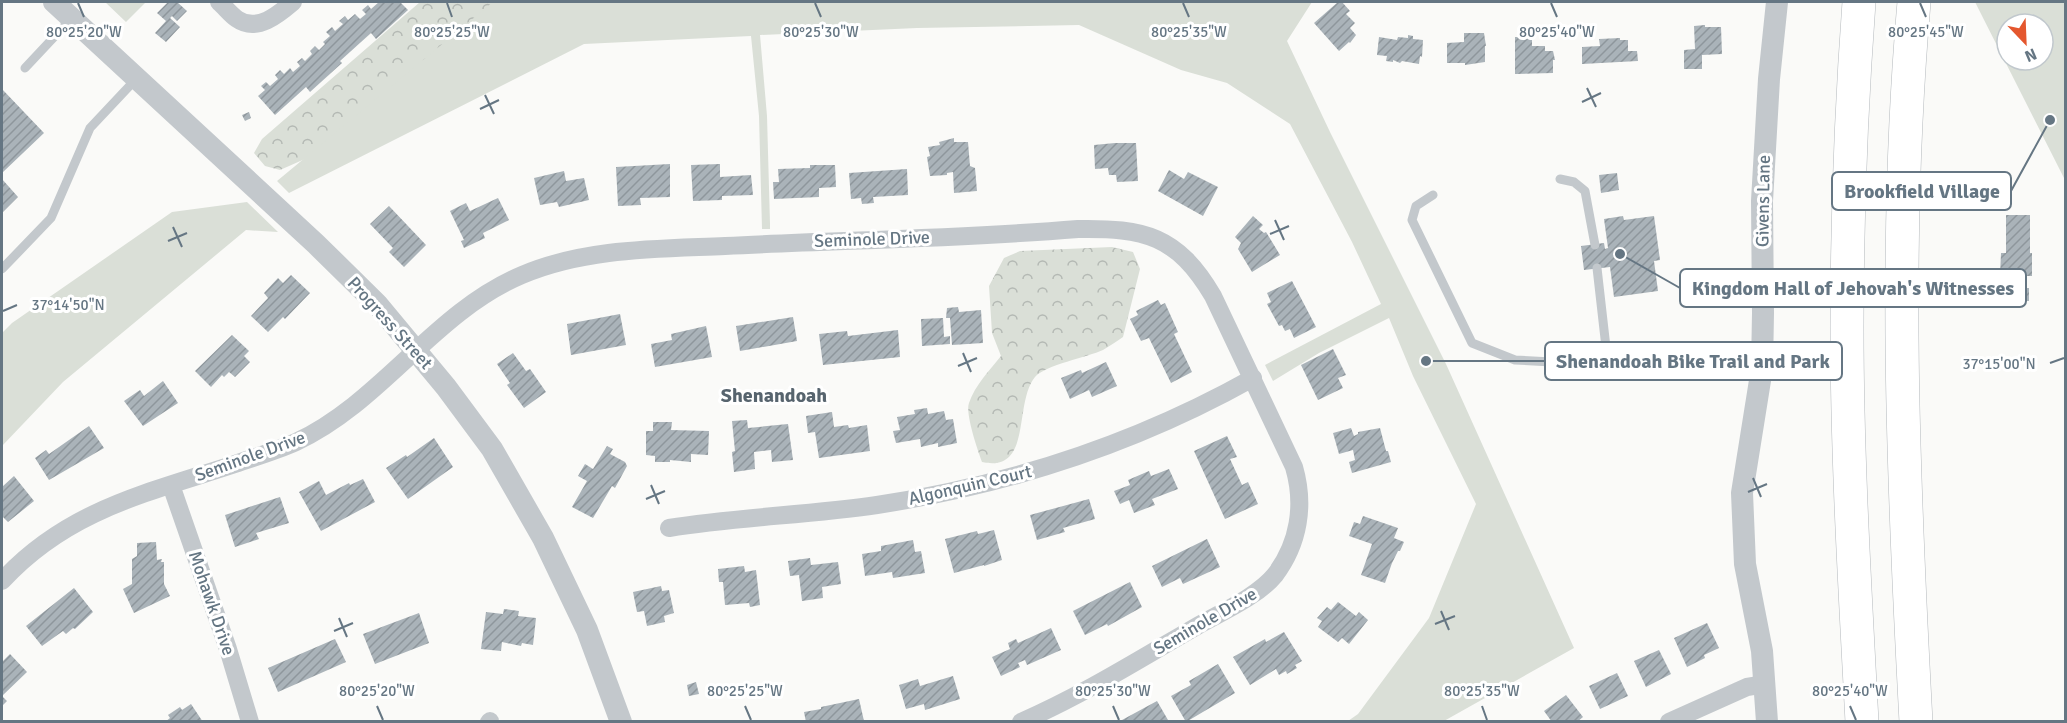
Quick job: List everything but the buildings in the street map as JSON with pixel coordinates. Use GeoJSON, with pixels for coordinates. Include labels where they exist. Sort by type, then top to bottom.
{"type":"FeatureCollection","features":[{"type":"Feature","properties":{"kind":"highway"},"geometry":{"type":"LineString","coordinates":[[1859,2],[1848,190],[1847,328],[1849,458],[1862,722]]}},
{"type":"Feature","properties":{"kind":"highway"},"geometry":{"type":"LineString","coordinates":[[1914,2],[1908,79],[1904,188],[1903,457],[1916,722]]}},
{"type":"Feature","properties":{"kind":"street","name":"Progress Street"},"geometry":{"type":"LineString","coordinates":[[54,2],[138,77],[377,304],[446,387],[486,441],[525,504],[587,630],[621,722]]}},
{"type":"Feature","properties":{"kind":"street"},"geometry":{"type":"LineString","coordinates":[[219,2],[237,19],[252,23],[267,21],[277,16],[293,2]]}},
{"type":"Feature","properties":{"kind":"street","name":"Givens Lane"},"geometry":{"type":"LineString","coordinates":[[1767,722],[1762,651],[1745,564],[1742,493],[1762,368],[1762,201],[1768,90],[1777,2]]}},
{"type":"Feature","properties":{"kind":"street","name":"Seminole Drive"},"geometry":{"type":"LineString","coordinates":[[2,581],[20,561],[66,528],[102,509],[275,450],[315,432],[356,404],[416,350],[478,300],[504,283],[556,263],[649,250],[1102,229],[1135,231],[1164,243],[1182,255],[1198,272],[1213,296],[1294,467],[1300,492],[1295,536],[1287,556],[1266,585],[1084,692],[1021,722]]}},
{"type":"Feature","properties":{"kind":"street","name":"Algonquin Court"},"geometry":{"type":"LineString","coordinates":[[669,528],[739,518],[875,505],[988,483],[1040,469],[1142,431],[1207,402],[1253,378]]}},
{"type":"Feature","properties":{"kind":"street","name":"Mohawk Drive"},"geometry":{"type":"LineString","coordinates":[[171,485],[224,638],[250,722]]}},
{"type":"Feature","properties":{"kind":"street"},"geometry":{"type":"LineString","coordinates":[[1669,722],[1746,687],[1765,684]]}},
{"type":"Feature","properties":{"kind":"lane"},"geometry":{"type":"LineString","coordinates":[[25,68],[72,17]]}},
{"type":"Feature","properties":{"kind":"lane"},"geometry":{"type":"LineString","coordinates":[[2,269],[51,218],[90,128],[138,77]]}},
{"type":"Feature","properties":{"kind":"lane"},"geometry":{"type":"LineString","coordinates":[[1560,179],[1574,182],[1585,191],[1595,245]]}},
{"type":"Feature","properties":{"kind":"lane"},"geometry":{"type":"LineString","coordinates":[[1433,195],[1416,206],[1412,220],[1472,343],[1515,360],[1608,365],[1762,368]]}},
{"type":"Feature","properties":{"kind":"lane"},"geometry":{"type":"LineString","coordinates":[[1597,268],[1608,365]]}},
{"type":"Feature","properties":{"kind":"green space"},"geometry":{"type":"Polygon","coordinates":[[[105,2],[146,2],[126,22],[105,2]]]}},
{"type":"Feature","properties":{"kind":"green space"},"geometry":{"type":"Polygon","coordinates":[[[420,2],[508,2],[323,151],[280,170],[265,166],[254,153],[262,139],[420,2]]]}},
{"type":"Feature","properties":{"kind":"green space"},"geometry":{"type":"Polygon","coordinates":[[[493,2],[1312,2],[1287,41],[1446,364],[1574,648],[1444,721],[1348,721],[1358,714],[1429,618],[1476,504],[1413,376],[1389,318],[1319,353],[1273,381],[1265,365],[1381,304],[1352,242],[1290,124],[1227,83],[1181,70],[1079,25],[917,28],[760,35],[767,116],[770,224],[770,229],[762,229],[759,116],[751,36],[584,44],[289,193],[277,181],[493,2]]]}},
{"type":"Feature","properties":{"kind":"green space"},"geometry":{"type":"Polygon","coordinates":[[[1975,2],[2065,2],[2065,180],[2010,72],[2055,72],[2055,12],[1995,12],[1995,42],[1975,2]]]}},
{"type":"Feature","properties":{"kind":"green space"},"geometry":{"type":"Polygon","coordinates":[[[247,202],[278,232],[246,230],[63,382],[2,446],[2,333],[12,323],[172,212],[247,202]]]}},
{"type":"Feature","properties":{"kind":"green space"},"geometry":{"type":"Polygon","coordinates":[[[1112,247],[1133,252],[1140,269],[1123,337],[1103,350],[1057,365],[1035,377],[1028,389],[1019,434],[1009,457],[998,463],[982,462],[972,432],[968,408],[975,390],[1001,356],[992,333],[989,286],[1004,258],[1020,251],[1112,247]]]}},
{"type":"Feature","properties":{"kind":"place","name":"Brookfield Village"},"geometry":{"type":"Point","coordinates":[2050,120]}},
{"type":"Feature","properties":{"kind":"place","name":"Kingdom Hall of Jehovah's Witnesses"},"geometry":{"type":"Point","coordinates":[1620,254]}},
{"type":"Feature","properties":{"kind":"place","name":"Shenandoah Bike Trail and Park"},"geometry":{"type":"Point","coordinates":[1426,361]}},
{"type":"Feature","properties":{"kind":"district","name":"Shenandoah"},"geometry":{"type":"Point","coordinates":[774,395]}}]}
